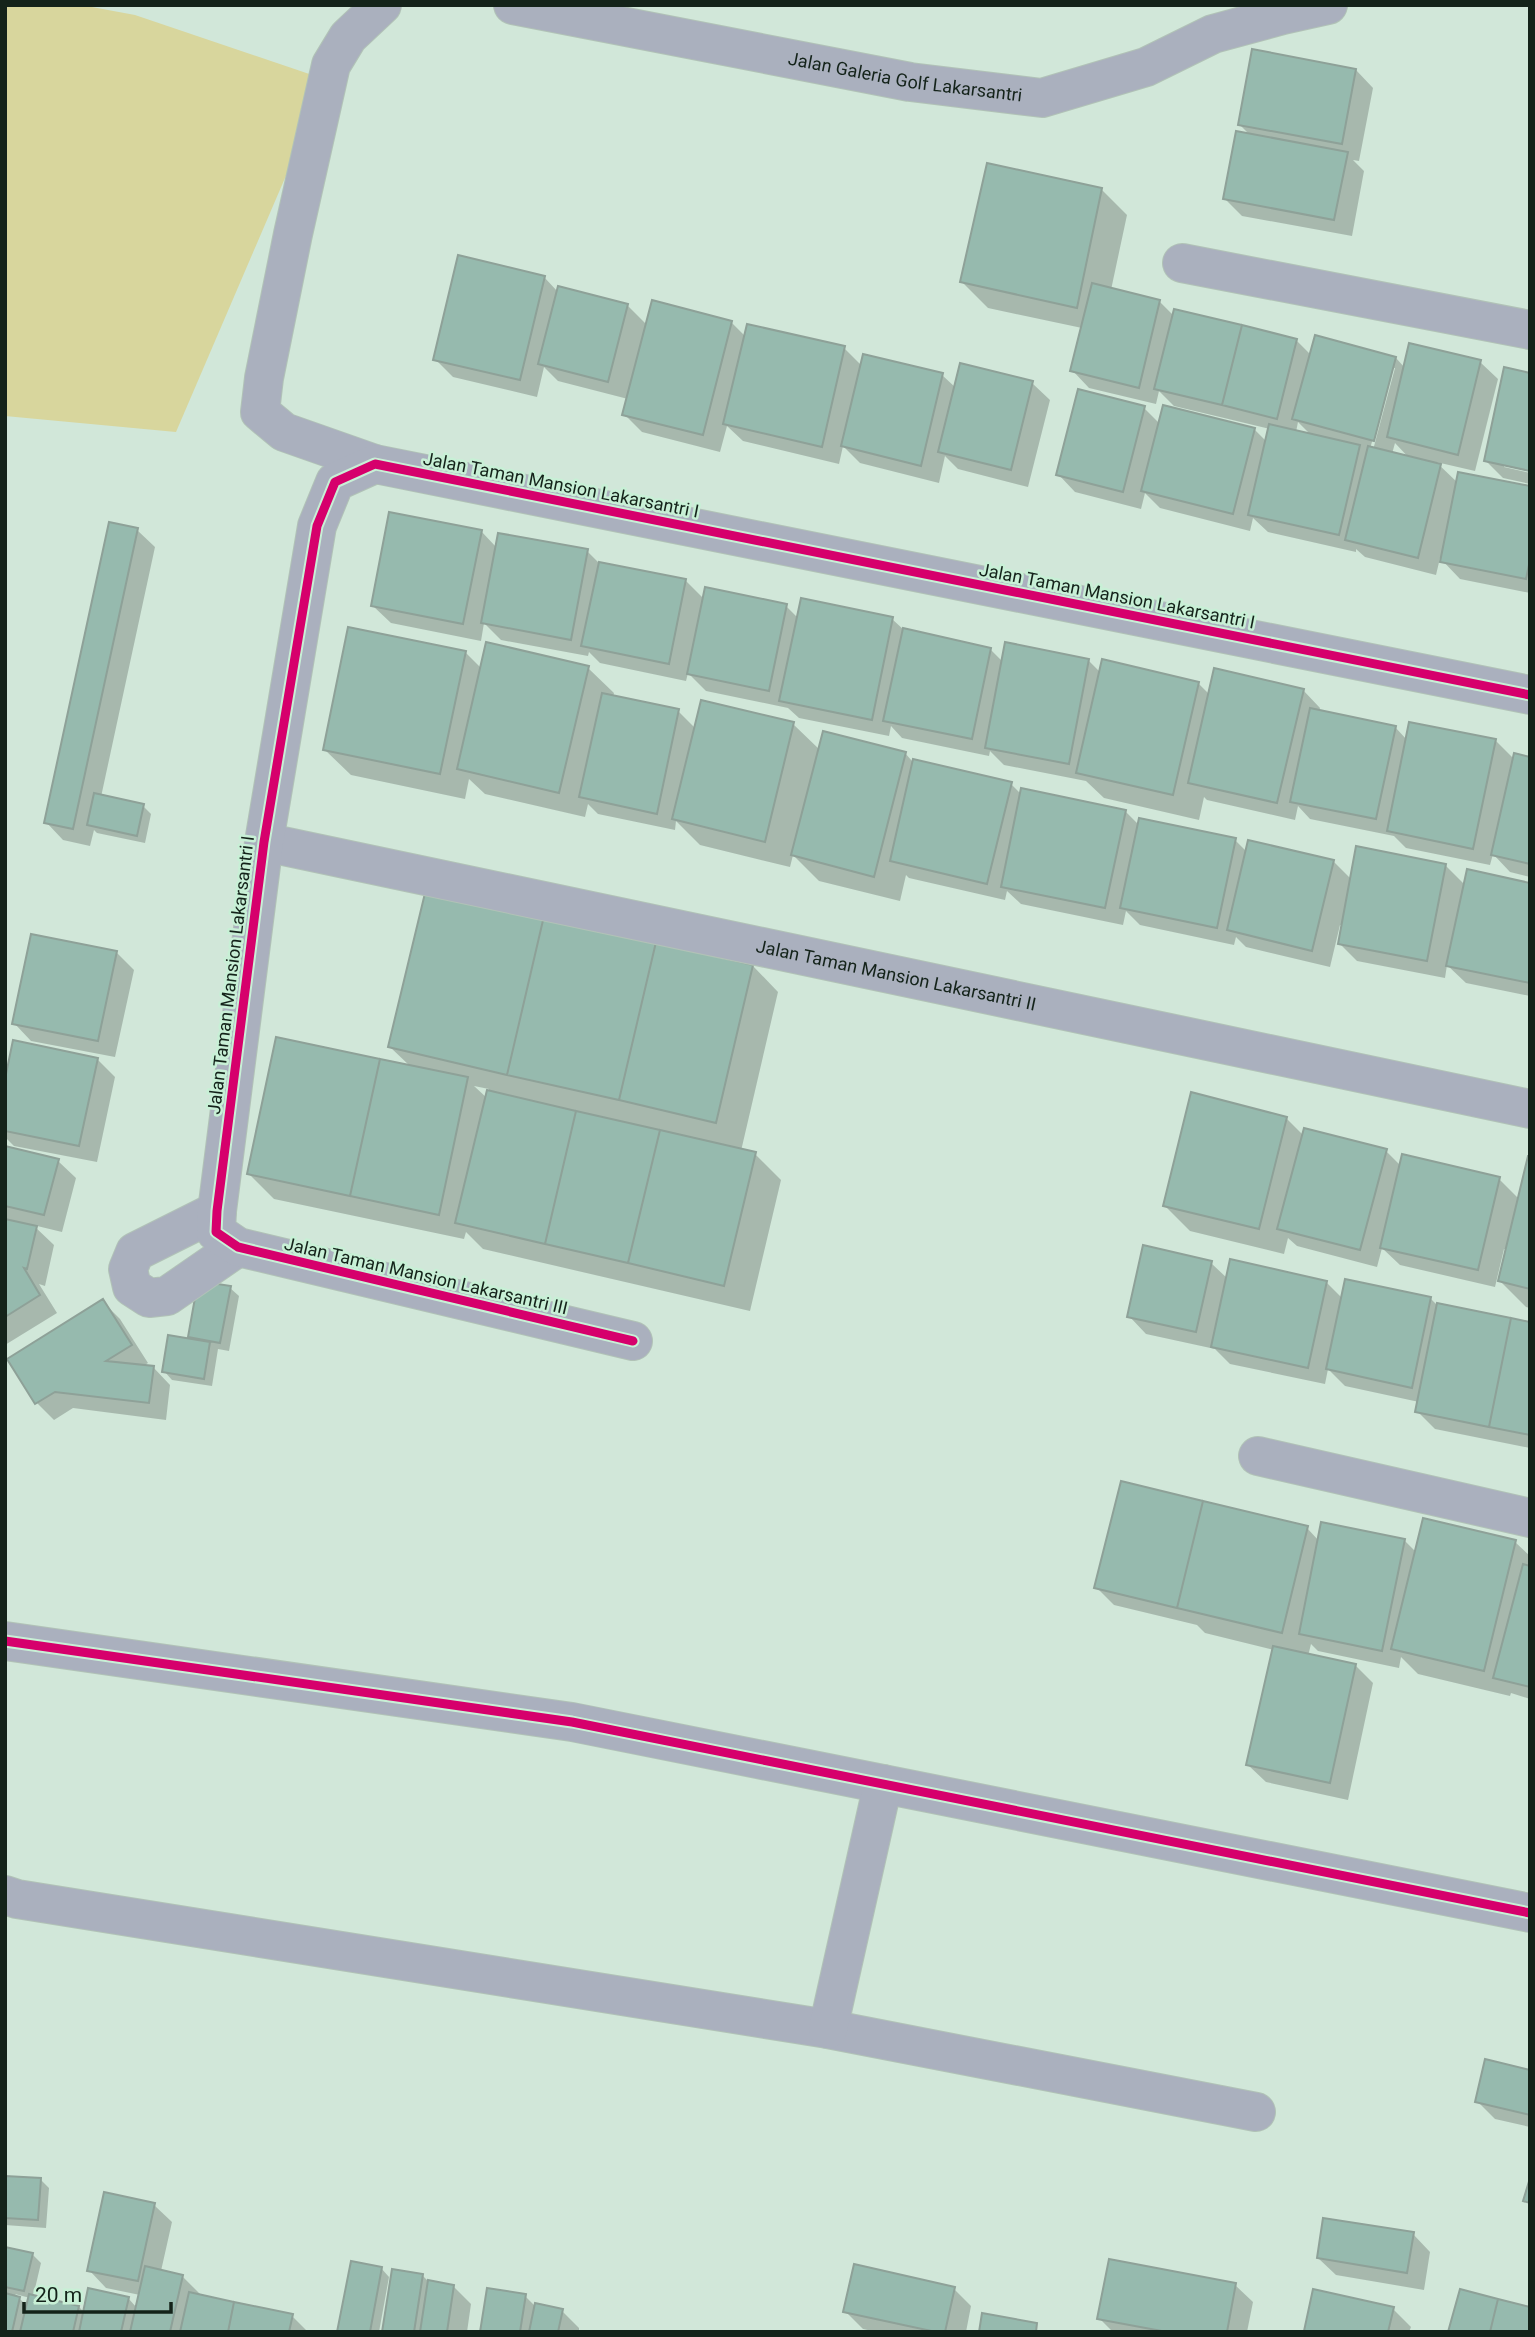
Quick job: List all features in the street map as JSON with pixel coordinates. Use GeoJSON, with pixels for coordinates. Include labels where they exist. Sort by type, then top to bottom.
{"type":"FeatureCollection","features":[{"type":"Feature","properties":{"kind":"street"},"geometry":{"type":"LineString","coordinates":[[375,464],[284,432],[260,412],[264,378],[293,234],[331,65],[348,37],[382,5]]}},
{"type":"Feature","properties":{"kind":"street","name":"Jalan Galeria Golf Lakarsantri"},"geometry":{"type":"LineString","coordinates":[[513,5],[910,82],[1042,98],[1146,67],[1213,34],[1328,5]]}},
{"type":"Feature","properties":{"kind":"street"},"geometry":{"type":"LineString","coordinates":[[1182,263],[1530,330]]}},
{"type":"Feature","properties":{"kind":"street","name":"Jalan Taman Mansion Lakarsantri I"},"geometry":{"type":"LineString","coordinates":[[224,1230],[264,842],[317,526],[335,482],[375,464],[1530,695]]}},
{"type":"Feature","properties":{"kind":"street","name":"Jalan Taman Mansion Lakarsantri II"},"geometry":{"type":"LineString","coordinates":[[264,842],[1530,1109]]}},
{"type":"Feature","properties":{"kind":"street","name":"Jalan Taman Mansion Lakarsantri III"},"geometry":{"type":"LineString","coordinates":[[224,1230],[633,1341]]}},
{"type":"Feature","properties":{"kind":"street"},"geometry":{"type":"LineString","coordinates":[[1258,1456],[1530,1518]]}},
{"type":"Feature","properties":{"kind":"street"},"geometry":{"type":"LineString","coordinates":[[5,1641],[572,1722],[1530,1913]]}},
{"type":"Feature","properties":{"kind":"street"},"geometry":{"type":"LineString","coordinates":[[828,2029],[883,1784]]}},
{"type":"Feature","properties":{"kind":"street"},"geometry":{"type":"LineString","coordinates":[[5,1895],[828,2029],[1256,2112]]}},
{"type":"Feature","properties":{"kind":"shaded area"},"geometry":{"type":"Polygon","coordinates":[[[5,5],[81,5],[135,15],[327,80],[176,432],[5,416],[5,5]]]}},
{"type":"Feature","properties":{"kind":"building"},"geometry":{"type":"Polygon","coordinates":[[[1252,49],[1356,69],[1342,144],[1238,125],[1252,49]]]}},
{"type":"Feature","properties":{"kind":"building"},"geometry":{"type":"Polygon","coordinates":[[[1236,131],[1348,152],[1334,220],[1223,199],[1236,131]]]}},
{"type":"Feature","properties":{"kind":"building"},"geometry":{"type":"Polygon","coordinates":[[[987,163],[1102,188],[1077,308],[960,282],[987,163]]]}},
{"type":"Feature","properties":{"kind":"building"},"geometry":{"type":"Polygon","coordinates":[[[458,255],[545,276],[520,380],[433,360],[458,255]]]}},
{"type":"Feature","properties":{"kind":"building"},"geometry":{"type":"Polygon","coordinates":[[[1092,283],[1160,300],[1139,388],[1070,371],[1092,283]]]}},
{"type":"Feature","properties":{"kind":"building"},"geometry":{"type":"Polygon","coordinates":[[[558,286],[628,304],[608,382],[538,364],[558,286]]]}},
{"type":"Feature","properties":{"kind":"building"},"geometry":{"type":"Polygon","coordinates":[[[652,300],[732,321],[703,435],[622,415],[652,300]]]}},
{"type":"Feature","properties":{"kind":"building"},"geometry":{"type":"Polygon","coordinates":[[[1174,309],[1242,325],[1222,405],[1154,389],[1174,309]]]}},
{"type":"Feature","properties":{"kind":"building"},"geometry":{"type":"Polygon","coordinates":[[[747,324],[845,346],[822,447],[723,424],[747,324]]]}},
{"type":"Feature","properties":{"kind":"building"},"geometry":{"type":"Polygon","coordinates":[[[1242,325],[1297,339],[1277,419],[1222,405],[1242,325]]]}},
{"type":"Feature","properties":{"kind":"building"},"geometry":{"type":"Polygon","coordinates":[[[1315,335],[1396,357],[1374,441],[1292,419],[1315,335]]]}},
{"type":"Feature","properties":{"kind":"building"},"geometry":{"type":"Polygon","coordinates":[[[1409,343],[1481,360],[1458,455],[1387,437],[1409,343]]]}},
{"type":"Feature","properties":{"kind":"building"},"geometry":{"type":"Polygon","coordinates":[[[863,354],[943,373],[921,466],[841,446],[863,354]]]}},
{"type":"Feature","properties":{"kind":"building"},"geometry":{"type":"Polygon","coordinates":[[[960,363],[1033,381],[1011,470],[938,452],[960,363]]]}},
{"type":"Feature","properties":{"kind":"building"},"geometry":{"type":"Polygon","coordinates":[[[1504,367],[1530,373],[1530,471],[1484,461],[1504,367]]]}},
{"type":"Feature","properties":{"kind":"building"},"geometry":{"type":"Polygon","coordinates":[[[1078,389],[1145,406],[1123,492],[1056,475],[1078,389]]]}},
{"type":"Feature","properties":{"kind":"building"},"geometry":{"type":"Polygon","coordinates":[[[1163,405],[1255,428],[1233,514],[1141,491],[1163,405]]]}},
{"type":"Feature","properties":{"kind":"building"},"geometry":{"type":"Polygon","coordinates":[[[1269,424],[1360,445],[1339,535],[1248,515],[1269,424]]]}},
{"type":"Feature","properties":{"kind":"building"},"geometry":{"type":"Polygon","coordinates":[[[1368,446],[1441,464],[1418,558],[1345,540],[1368,446]]]}},
{"type":"Feature","properties":{"kind":"building"},"geometry":{"type":"Polygon","coordinates":[[[1458,472],[1530,486],[1530,560],[1526,579],[1440,562],[1458,472]]]}},
{"type":"Feature","properties":{"kind":"building"},"geometry":{"type":"Polygon","coordinates":[[[389,512],[482,530],[463,624],[371,606],[389,512]]]}},
{"type":"Feature","properties":{"kind":"building"},"geometry":{"type":"Polygon","coordinates":[[[109,522],[138,528],[73,829],[44,823],[109,522]]]}},
{"type":"Feature","properties":{"kind":"building"},"geometry":{"type":"Polygon","coordinates":[[[498,533],[588,549],[571,640],[481,623],[498,533]]]}},
{"type":"Feature","properties":{"kind":"building"},"geometry":{"type":"Polygon","coordinates":[[[599,562],[686,579],[669,664],[581,646],[599,562]]]}},
{"type":"Feature","properties":{"kind":"building"},"geometry":{"type":"Polygon","coordinates":[[[705,587],[787,604],[769,691],[687,674],[705,587]]]}},
{"type":"Feature","properties":{"kind":"building"},"geometry":{"type":"Polygon","coordinates":[[[801,598],[893,617],[872,720],[779,701],[801,598]]]}},
{"type":"Feature","properties":{"kind":"building"},"geometry":{"type":"Polygon","coordinates":[[[348,627],[466,651],[440,774],[323,750],[348,627]]]}},
{"type":"Feature","properties":{"kind":"building"},"geometry":{"type":"Polygon","coordinates":[[[903,628],[991,648],[972,739],[883,721],[903,628]]]}},
{"type":"Feature","properties":{"kind":"building"},"geometry":{"type":"Polygon","coordinates":[[[486,642],[589,666],[559,793],[457,769],[486,642]]]}},
{"type":"Feature","properties":{"kind":"building"},"geometry":{"type":"Polygon","coordinates":[[[1005,642],[1089,659],[1069,764],[985,748],[1005,642]]]}},
{"type":"Feature","properties":{"kind":"building"},"geometry":{"type":"Polygon","coordinates":[[[1102,659],[1199,682],[1173,795],[1076,773],[1102,659]]]}},
{"type":"Feature","properties":{"kind":"building"},"geometry":{"type":"Polygon","coordinates":[[[1214,668],[1304,689],[1277,803],[1188,783],[1214,668]]]}},
{"type":"Feature","properties":{"kind":"building"},"geometry":{"type":"Polygon","coordinates":[[[602,693],[679,709],[657,814],[579,797],[602,693]]]}},
{"type":"Feature","properties":{"kind":"building"},"geometry":{"type":"Polygon","coordinates":[[[701,700],[794,722],[765,842],[672,819],[701,700]]]}},
{"type":"Feature","properties":{"kind":"building"},"geometry":{"type":"Polygon","coordinates":[[[1310,708],[1396,726],[1376,819],[1290,802],[1310,708]]]}},
{"type":"Feature","properties":{"kind":"building"},"geometry":{"type":"Polygon","coordinates":[[[1409,722],[1496,739],[1473,849],[1387,831],[1409,722]]]}},
{"type":"Feature","properties":{"kind":"building"},"geometry":{"type":"Polygon","coordinates":[[[823,731],[906,752],[874,877],[791,855],[823,731]]]}},
{"type":"Feature","properties":{"kind":"building"},"geometry":{"type":"Polygon","coordinates":[[[1514,753],[1530,757],[1530,864],[1491,855],[1514,753]]]}},
{"type":"Feature","properties":{"kind":"building"},"geometry":{"type":"Polygon","coordinates":[[[913,759],[1012,782],[987,884],[890,861],[913,759]]]}},
{"type":"Feature","properties":{"kind":"building"},"geometry":{"type":"Polygon","coordinates":[[[1021,788],[1126,810],[1105,908],[1001,887],[1021,788]]]}},
{"type":"Feature","properties":{"kind":"building"},"geometry":{"type":"Polygon","coordinates":[[[94,793],[144,804],[137,836],[87,825],[94,793]]]}},
{"type":"Feature","properties":{"kind":"building"},"geometry":{"type":"Polygon","coordinates":[[[1139,818],[1236,838],[1217,928],[1120,908],[1139,818]]]}},
{"type":"Feature","properties":{"kind":"building"},"geometry":{"type":"Polygon","coordinates":[[[1248,840],[1334,860],[1312,951],[1227,930],[1248,840]]]}},
{"type":"Feature","properties":{"kind":"building"},"geometry":{"type":"Polygon","coordinates":[[[1356,846],[1446,864],[1427,961],[1338,944],[1356,846]]]}},
{"type":"Feature","properties":{"kind":"building"},"geometry":{"type":"Polygon","coordinates":[[[1467,869],[1530,883],[1530,983],[1446,966],[1467,869]]]}},
{"type":"Feature","properties":{"kind":"building"},"geometry":{"type":"Polygon","coordinates":[[[426,889],[544,916],[507,1075],[388,1047],[426,889]]]}},
{"type":"Feature","properties":{"kind":"building"},"geometry":{"type":"Polygon","coordinates":[[[544,916],[656,942],[619,1100],[507,1075],[544,916]]]}},
{"type":"Feature","properties":{"kind":"building"},"geometry":{"type":"Polygon","coordinates":[[[31,934],[117,951],[98,1041],[12,1024],[31,934]]]}},
{"type":"Feature","properties":{"kind":"building"},"geometry":{"type":"Polygon","coordinates":[[[656,942],[753,965],[716,1123],[619,1100],[656,942]]]}},
{"type":"Feature","properties":{"kind":"building"},"geometry":{"type":"Polygon","coordinates":[[[276,1037],[380,1059],[350,1196],[247,1174],[276,1037]]]}},
{"type":"Feature","properties":{"kind":"building"},"geometry":{"type":"Polygon","coordinates":[[[13,1040],[98,1058],[79,1146],[5,1131],[5,1079],[13,1040]]]}},
{"type":"Feature","properties":{"kind":"building"},"geometry":{"type":"Polygon","coordinates":[[[380,1059],[468,1077],[439,1215],[350,1196],[380,1059]]]}},
{"type":"Feature","properties":{"kind":"building"},"geometry":{"type":"Polygon","coordinates":[[[487,1090],[576,1111],[545,1244],[455,1223],[487,1090]]]}},
{"type":"Feature","properties":{"kind":"building"},"geometry":{"type":"Polygon","coordinates":[[[1191,1092],[1287,1117],[1259,1229],[1163,1206],[1191,1092]]]}},
{"type":"Feature","properties":{"kind":"building"},"geometry":{"type":"Polygon","coordinates":[[[576,1111],[660,1130],[628,1263],[545,1244],[576,1111]]]}},
{"type":"Feature","properties":{"kind":"building"},"geometry":{"type":"Polygon","coordinates":[[[1304,1128],[1387,1149],[1360,1250],[1277,1229],[1304,1128]]]}},
{"type":"Feature","properties":{"kind":"building"},"geometry":{"type":"Polygon","coordinates":[[[660,1130],[756,1152],[724,1286],[628,1263],[660,1130]]]}},
{"type":"Feature","properties":{"kind":"building"},"geometry":{"type":"Polygon","coordinates":[[[5,1146],[59,1159],[44,1215],[5,1206],[5,1146]]]}},
{"type":"Feature","properties":{"kind":"building"},"geometry":{"type":"Polygon","coordinates":[[[1402,1154],[1500,1177],[1478,1270],[1380,1248],[1402,1154]]]}},
{"type":"Feature","properties":{"kind":"building"},"geometry":{"type":"Polygon","coordinates":[[[1530,1156],[1530,1289],[1498,1281],[1530,1156]]]}},
{"type":"Feature","properties":{"kind":"building"},"geometry":{"type":"Polygon","coordinates":[[[5,1219],[37,1226],[27,1269],[24,1268],[40,1295],[5,1317],[5,1219]]]}},
{"type":"Feature","properties":{"kind":"building"},"geometry":{"type":"Polygon","coordinates":[[[1143,1245],[1212,1261],[1196,1332],[1127,1317],[1143,1245]]]}},
{"type":"Feature","properties":{"kind":"building"},"geometry":{"type":"Polygon","coordinates":[[[1230,1259],[1327,1281],[1308,1368],[1211,1347],[1230,1259]]]}},
{"type":"Feature","properties":{"kind":"building"},"geometry":{"type":"Polygon","coordinates":[[[1345,1279],[1431,1297],[1412,1388],[1326,1369],[1345,1279]]]}},
{"type":"Feature","properties":{"kind":"building"},"geometry":{"type":"Polygon","coordinates":[[[198,1281],[231,1286],[220,1343],[188,1337],[198,1281]]]}},
{"type":"Feature","properties":{"kind":"building"},"geometry":{"type":"Polygon","coordinates":[[[103,1299],[132,1345],[106,1361],[154,1366],[149,1403],[55,1392],[35,1404],[7,1359],[103,1299]]]}},
{"type":"Feature","properties":{"kind":"building"},"geometry":{"type":"Polygon","coordinates":[[[1437,1303],[1511,1318],[1489,1427],[1415,1412],[1437,1303]]]}},
{"type":"Feature","properties":{"kind":"building"},"geometry":{"type":"Polygon","coordinates":[[[1511,1318],[1530,1322],[1530,1435],[1489,1427],[1511,1318]]]}},
{"type":"Feature","properties":{"kind":"building"},"geometry":{"type":"Polygon","coordinates":[[[168,1335],[210,1342],[204,1379],[162,1372],[168,1335]]]}},
{"type":"Feature","properties":{"kind":"building"},"geometry":{"type":"Polygon","coordinates":[[[1121,1481],[1203,1501],[1177,1608],[1094,1588],[1121,1481]]]}},
{"type":"Feature","properties":{"kind":"building"},"geometry":{"type":"Polygon","coordinates":[[[1203,1501],[1308,1526],[1282,1633],[1177,1608],[1203,1501]]]}},
{"type":"Feature","properties":{"kind":"building"},"geometry":{"type":"Polygon","coordinates":[[[1423,1518],[1516,1540],[1484,1671],[1391,1649],[1423,1518]]]}},
{"type":"Feature","properties":{"kind":"building"},"geometry":{"type":"Polygon","coordinates":[[[1321,1522],[1405,1539],[1382,1651],[1299,1634],[1321,1522]]]}},
{"type":"Feature","properties":{"kind":"building"},"geometry":{"type":"Polygon","coordinates":[[[1523,1564],[1530,1566],[1530,1687],[1493,1678],[1523,1564]]]}},
{"type":"Feature","properties":{"kind":"building"},"geometry":{"type":"Polygon","coordinates":[[[1273,1646],[1356,1664],[1330,1783],[1246,1765],[1273,1646]]]}},
{"type":"Feature","properties":{"kind":"building"},"geometry":{"type":"Polygon","coordinates":[[[1485,2059],[1530,2070],[1530,2115],[1475,2102],[1485,2059]]]}},
{"type":"Feature","properties":{"kind":"building"},"geometry":{"type":"Polygon","coordinates":[[[5,2176],[41,2178],[38,2220],[5,2218],[5,2176]]]}},
{"type":"Feature","properties":{"kind":"building"},"geometry":{"type":"Polygon","coordinates":[[[1530,2178],[1530,2203],[1523,2201],[1530,2178]]]}},
{"type":"Feature","properties":{"kind":"building"},"geometry":{"type":"Polygon","coordinates":[[[104,2192],[155,2203],[138,2281],[87,2271],[104,2192]]]}},
{"type":"Feature","properties":{"kind":"building"},"geometry":{"type":"Polygon","coordinates":[[[1323,2218],[1414,2232],[1407,2273],[1317,2258],[1323,2218]]]}},
{"type":"Feature","properties":{"kind":"building"},"geometry":{"type":"Polygon","coordinates":[[[5,2247],[33,2253],[24,2291],[5,2287],[5,2247]]]}},
{"type":"Feature","properties":{"kind":"building"},"geometry":{"type":"Polygon","coordinates":[[[1109,2259],[1236,2283],[1227,2332],[1167,2332],[1097,2319],[1109,2259]]]}},
{"type":"Feature","properties":{"kind":"building"},"geometry":{"type":"Polygon","coordinates":[[[351,2261],[382,2267],[370,2332],[337,2332],[351,2261]]]}},
{"type":"Feature","properties":{"kind":"building"},"geometry":{"type":"Polygon","coordinates":[[[854,2264],[955,2287],[945,2332],[843,2312],[854,2264]]]}},
{"type":"Feature","properties":{"kind":"building"},"geometry":{"type":"Polygon","coordinates":[[[145,2266],[183,2275],[170,2332],[130,2332],[145,2266]]]}},
{"type":"Feature","properties":{"kind":"building"},"geometry":{"type":"Polygon","coordinates":[[[392,2269],[423,2274],[414,2332],[382,2332],[392,2269]]]}},
{"type":"Feature","properties":{"kind":"building"},"geometry":{"type":"Polygon","coordinates":[[[428,2280],[454,2285],[447,2332],[420,2332],[428,2280]]]}},
{"type":"Feature","properties":{"kind":"building"},"geometry":{"type":"Polygon","coordinates":[[[88,2288],[129,2297],[121,2332],[79,2332],[88,2288]]]}},
{"type":"Feature","properties":{"kind":"building"},"geometry":{"type":"Polygon","coordinates":[[[487,2288],[526,2294],[520,2332],[480,2332],[487,2288]]]}},
{"type":"Feature","properties":{"kind":"building"},"geometry":{"type":"Polygon","coordinates":[[[1313,2289],[1394,2307],[1388,2332],[1304,2331],[1313,2289]]]}},
{"type":"Feature","properties":{"kind":"building"},"geometry":{"type":"Polygon","coordinates":[[[1460,2289],[1498,2299],[1490,2332],[1448,2332],[1460,2289]]]}},
{"type":"Feature","properties":{"kind":"building"},"geometry":{"type":"Polygon","coordinates":[[[189,2292],[234,2302],[228,2332],[180,2332],[189,2292]]]}},
{"type":"Feature","properties":{"kind":"building"},"geometry":{"type":"Polygon","coordinates":[[[5,2293],[20,2297],[12,2332],[5,2332],[5,2293]]]}},
{"type":"Feature","properties":{"kind":"building"},"geometry":{"type":"Polygon","coordinates":[[[29,2294],[79,2306],[73,2332],[20,2332],[29,2294]]]}},
{"type":"Feature","properties":{"kind":"building"},"geometry":{"type":"Polygon","coordinates":[[[1498,2299],[1530,2307],[1530,2332],[1490,2332],[1498,2299]]]}},
{"type":"Feature","properties":{"kind":"building"},"geometry":{"type":"Polygon","coordinates":[[[234,2302],[293,2314],[289,2332],[228,2332],[234,2302]]]}},
{"type":"Feature","properties":{"kind":"building"},"geometry":{"type":"Polygon","coordinates":[[[535,2303],[563,2309],[558,2332],[529,2332],[535,2303]]]}},
{"type":"Feature","properties":{"kind":"building"},"geometry":{"type":"Polygon","coordinates":[[[982,2313],[1037,2323],[1036,2332],[979,2332],[982,2313]]]}},
{"type":"Feature","properties":{"kind":"cycle path"},"geometry":{"type":"LineString","coordinates":[[633,1341],[238,1247],[216,1232],[264,842],[317,526],[335,482],[375,464],[1530,695]]}},
{"type":"Feature","properties":{"kind":"cycle path"},"geometry":{"type":"LineString","coordinates":[[5,1641],[572,1722],[1530,1913]]}}]}
